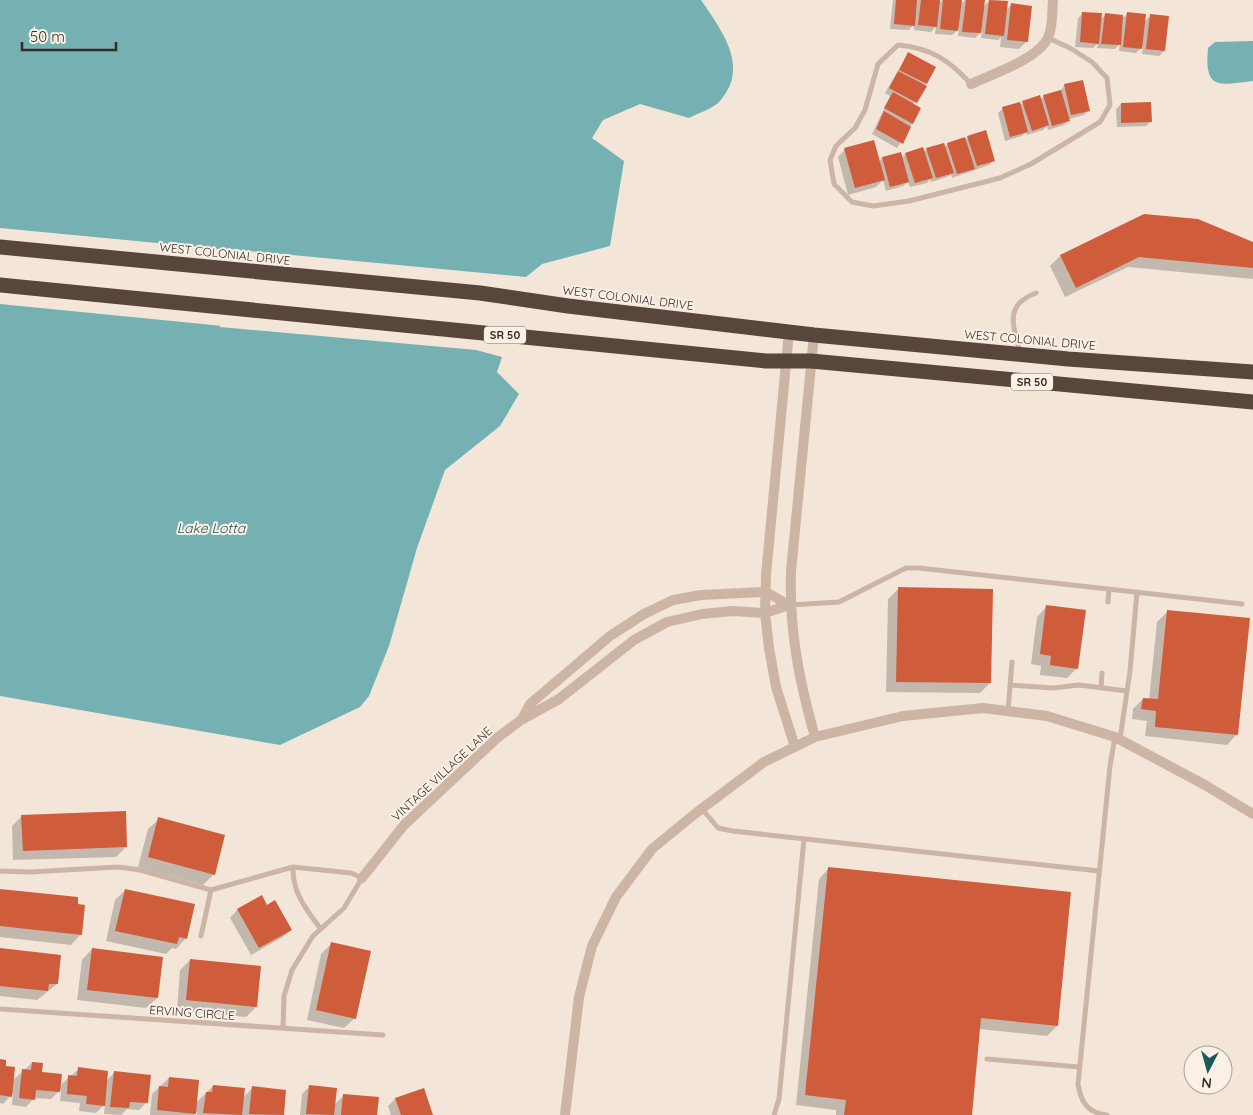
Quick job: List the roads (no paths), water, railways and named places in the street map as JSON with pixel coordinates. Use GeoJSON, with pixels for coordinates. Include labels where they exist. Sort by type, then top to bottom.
{"type":"FeatureCollection","features":[{"type":"Feature","properties":{"kind":"highway","name":"WEST COLONIAL DRIVE"},"geometry":{"type":"LineString","coordinates":[[0,247],[480,293],[568,306],[814,335],[1021,354],[1253,372]]}},
{"type":"Feature","properties":{"kind":"highway","name":"SR 50"},"geometry":{"type":"LineString","coordinates":[[0,285],[786,361],[811,361],[1253,402]]}},
{"type":"Feature","properties":{"kind":"street"},"geometry":{"type":"LineString","coordinates":[[971,84],[1026,58],[1043,46],[1048,38],[1053,0]]}},
{"type":"Feature","properties":{"kind":"street"},"geometry":{"type":"LineString","coordinates":[[789,332],[765,613],[776,687],[795,747]]}},
{"type":"Feature","properties":{"kind":"street"},"geometry":{"type":"LineString","coordinates":[[814,335],[791,571],[790,605],[791,629],[801,687],[815,737]]}},
{"type":"Feature","properties":{"kind":"street"},"geometry":{"type":"LineString","coordinates":[[766,592],[790,605]]}},
{"type":"Feature","properties":{"kind":"street","name":"VINTAGE VILLAGE LANE"},"geometry":{"type":"LineString","coordinates":[[521,720],[530,704],[554,682],[610,636],[644,614],[674,600],[701,595],[766,592]]}},
{"type":"Feature","properties":{"kind":"street","name":"VINTAGE VILLAGE LANE"},"geometry":{"type":"LineString","coordinates":[[362,878],[404,825],[497,738],[521,720],[559,699],[634,640],[667,622],[702,614],[733,611],[765,613],[790,605]]}},
{"type":"Feature","properties":{"kind":"street"},"geometry":{"type":"LineString","coordinates":[[565,1115],[580,997],[592,946],[616,897],[652,849],[764,762],[815,737],[903,716],[983,708],[1049,717],[1117,738],[1205,785],[1253,814]]}},
{"type":"Feature","properties":{"kind":"lane"},"geometry":{"type":"LineString","coordinates":[[971,84],[952,63],[916,47],[898,45],[878,64],[865,110],[856,128],[836,146],[830,160],[834,184],[852,202],[873,206],[909,201],[1000,178],[1031,164],[1100,122],[1110,105],[1107,78],[1092,62],[1070,48],[1048,38]]}},
{"type":"Feature","properties":{"kind":"lane"},"geometry":{"type":"LineString","coordinates":[[1021,354],[1013,327],[1014,312],[1017,304],[1026,296],[1036,293]]}},
{"type":"Feature","properties":{"kind":"lane"},"geometry":{"type":"LineString","coordinates":[[790,605],[839,602],[906,568],[1242,604]]}},
{"type":"Feature","properties":{"kind":"lane"},"geometry":{"type":"LineString","coordinates":[[1108,602],[1109,589]]}},
{"type":"Feature","properties":{"kind":"lane"},"geometry":{"type":"LineString","coordinates":[[1108,1115],[1092,1111],[1080,1097],[1079,1067],[1099,871],[1117,738],[1127,690],[1137,592]]}},
{"type":"Feature","properties":{"kind":"lane"},"geometry":{"type":"LineString","coordinates":[[1008,711],[1012,662]]}},
{"type":"Feature","properties":{"kind":"lane"},"geometry":{"type":"LineString","coordinates":[[1101,687],[1102,673]]}},
{"type":"Feature","properties":{"kind":"lane"},"geometry":{"type":"LineString","coordinates":[[1010,684],[1053,688],[1080,685],[1127,690]]}},
{"type":"Feature","properties":{"kind":"lane"},"geometry":{"type":"LineString","coordinates":[[702,809],[718,828],[1099,871]]}},
{"type":"Feature","properties":{"kind":"lane"},"geometry":{"type":"LineString","coordinates":[[774,1115],[779,1099],[804,839]]}},
{"type":"Feature","properties":{"kind":"lane"},"geometry":{"type":"LineString","coordinates":[[0,871],[30,872],[118,867],[140,870],[211,890],[293,866],[350,872],[362,878]]}},
{"type":"Feature","properties":{"kind":"lane"},"geometry":{"type":"LineString","coordinates":[[293,866],[293,876],[300,900],[320,928]]}},
{"type":"Feature","properties":{"kind":"lane","name":"VINTAGE VILLAGE LANE"},"geometry":{"type":"LineString","coordinates":[[283,1028],[284,996],[292,970],[312,936],[344,908],[362,878]]}},
{"type":"Feature","properties":{"kind":"lane"},"geometry":{"type":"LineString","coordinates":[[201,936],[211,890]]}},
{"type":"Feature","properties":{"kind":"lane","name":"ERVING CIRCLE"},"geometry":{"type":"LineString","coordinates":[[0,1009],[383,1034]]}},
{"type":"Feature","properties":{"kind":"lane"},"geometry":{"type":"LineString","coordinates":[[986,1059],[1079,1067]]}},
{"type":"Feature","properties":{"kind":"water","name":"Lake Lotta"},"geometry":{"type":"Polygon","coordinates":[[[0,0],[701,0],[717,24],[730,49],[733,75],[729,88],[720,101],[713,106],[689,118],[640,104],[603,120],[592,138],[624,161],[610,246],[542,264],[526,277],[228,249],[220,327],[476,350],[502,357],[497,372],[519,394],[500,426],[445,470],[417,548],[389,646],[369,696],[360,707],[280,745],[0,696],[0,0]]]}},
{"type":"Feature","properties":{"kind":"water"},"geometry":{"type":"Polygon","coordinates":[[[1253,41],[1253,81],[1223,84],[1216,82],[1212,78],[1207,62],[1208,48],[1215,42],[1253,41]]]}}]}
